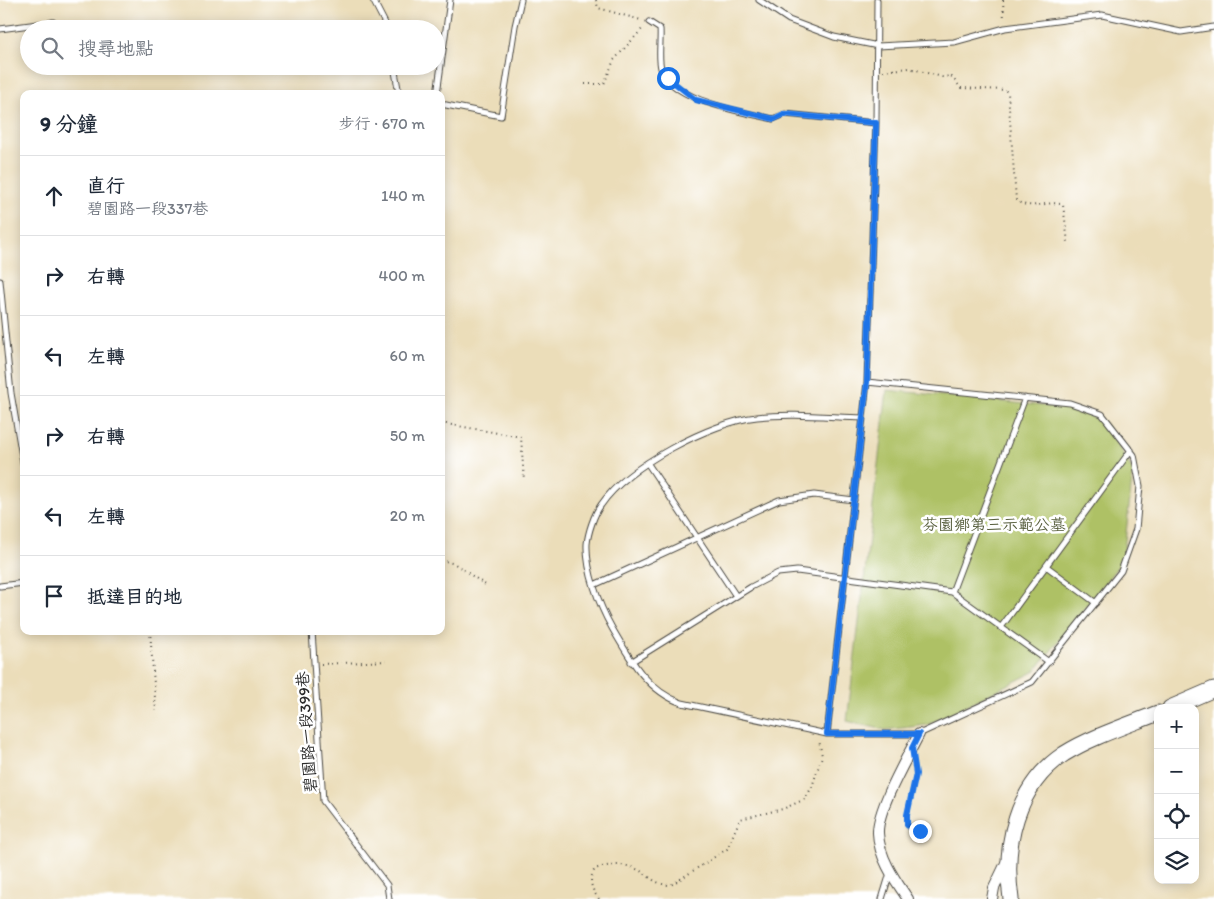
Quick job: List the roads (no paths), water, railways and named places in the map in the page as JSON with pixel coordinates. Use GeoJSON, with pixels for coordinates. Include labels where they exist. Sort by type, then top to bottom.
{"type":"FeatureCollection","features":[{"type":"Feature","properties":{"kind":"main road"},"geometry":{"type":"LineString","coordinates":[[1180,704],[1214,690]]}},
{"type":"Feature","properties":{"kind":"main road"},"geometry":{"type":"LineString","coordinates":[[1011,899],[1007,872],[1009,844],[1021,803],[1044,770],[1065,754],[1154,715]]}},
{"type":"Feature","properties":{"kind":"street"},"geometry":{"type":"LineString","coordinates":[[908,899],[890,872],[877,832],[883,809],[919,734]]}},
{"type":"Feature","properties":{"kind":"street"},"geometry":{"type":"LineString","coordinates":[[992,899],[994,888],[1008,858]]}},
{"type":"Feature","properties":{"kind":"lane"},"geometry":{"type":"LineString","coordinates":[[373,0],[383,20]]}},
{"type":"Feature","properties":{"kind":"lane"},"geometry":{"type":"LineString","coordinates":[[445,36],[450,0]]}},
{"type":"Feature","properties":{"kind":"lane"},"geometry":{"type":"LineString","coordinates":[[445,105],[501,116],[521,0]]}},
{"type":"Feature","properties":{"kind":"lane"},"geometry":{"type":"LineString","coordinates":[[759,0],[798,23],[834,37],[878,46],[954,42],[1005,28],[1102,15],[1181,32],[1214,27]]}},
{"type":"Feature","properties":{"kind":"lane"},"geometry":{"type":"LineString","coordinates":[[827,734],[867,382],[876,123],[877,0]]}},
{"type":"Feature","properties":{"kind":"lane"},"geometry":{"type":"LineString","coordinates":[[648,22],[660,29],[661,68],[668,78],[696,100],[774,119],[785,114],[876,123]]}},
{"type":"Feature","properties":{"kind":"lane"},"geometry":{"type":"LineString","coordinates":[[0,29],[20,26]]}},
{"type":"Feature","properties":{"kind":"lane"},"geometry":{"type":"LineString","coordinates":[[396,75],[398,90]]}},
{"type":"Feature","properties":{"kind":"lane"},"geometry":{"type":"LineString","coordinates":[[438,90],[440,75]]}},
{"type":"Feature","properties":{"kind":"lane"},"geometry":{"type":"LineString","coordinates":[[0,281],[11,393],[20,445]]}},
{"type":"Feature","properties":{"kind":"lane"},"geometry":{"type":"LineString","coordinates":[[863,418],[798,415],[756,417],[711,428],[678,444],[648,464],[621,484],[601,505],[587,544],[594,585],[607,620],[631,662],[646,680],[666,698],[827,734],[919,734],[1032,682],[1121,571],[1136,529],[1140,486],[1131,450],[1102,414],[1070,403],[867,382]]}},
{"type":"Feature","properties":{"kind":"lane"},"geometry":{"type":"LineString","coordinates":[[952,592],[1025,398]]}},
{"type":"Feature","properties":{"kind":"lane"},"geometry":{"type":"LineString","coordinates":[[1002,626],[1131,450]]}},
{"type":"Feature","properties":{"kind":"lane"},"geometry":{"type":"LineString","coordinates":[[648,464],[736,596]]}},
{"type":"Feature","properties":{"kind":"lane"},"geometry":{"type":"LineString","coordinates":[[594,585],[779,500],[814,495],[854,500]]}},
{"type":"Feature","properties":{"kind":"lane"},"geometry":{"type":"LineString","coordinates":[[1046,566],[1096,602]]}},
{"type":"Feature","properties":{"kind":"lane"},"geometry":{"type":"LineString","coordinates":[[631,662],[736,596],[778,574],[788,571],[844,576],[952,592],[1002,626],[1049,662]]}},
{"type":"Feature","properties":{"kind":"lane"},"geometry":{"type":"LineString","coordinates":[[0,586],[20,584]]}},
{"type":"Feature","properties":{"kind":"lane","name":"碧園路一段399巷"},"geometry":{"type":"LineString","coordinates":[[312,635],[323,801],[387,886],[389,899]]}},
{"type":"Feature","properties":{"kind":"lane"},"geometry":{"type":"LineString","coordinates":[[882,899],[890,872]]}},
{"type":"Feature","properties":{"kind":"park label","name":"芬園鄉第三示範公墓"},"geometry":{"type":"Point","coordinates":[994,524]}}]}
